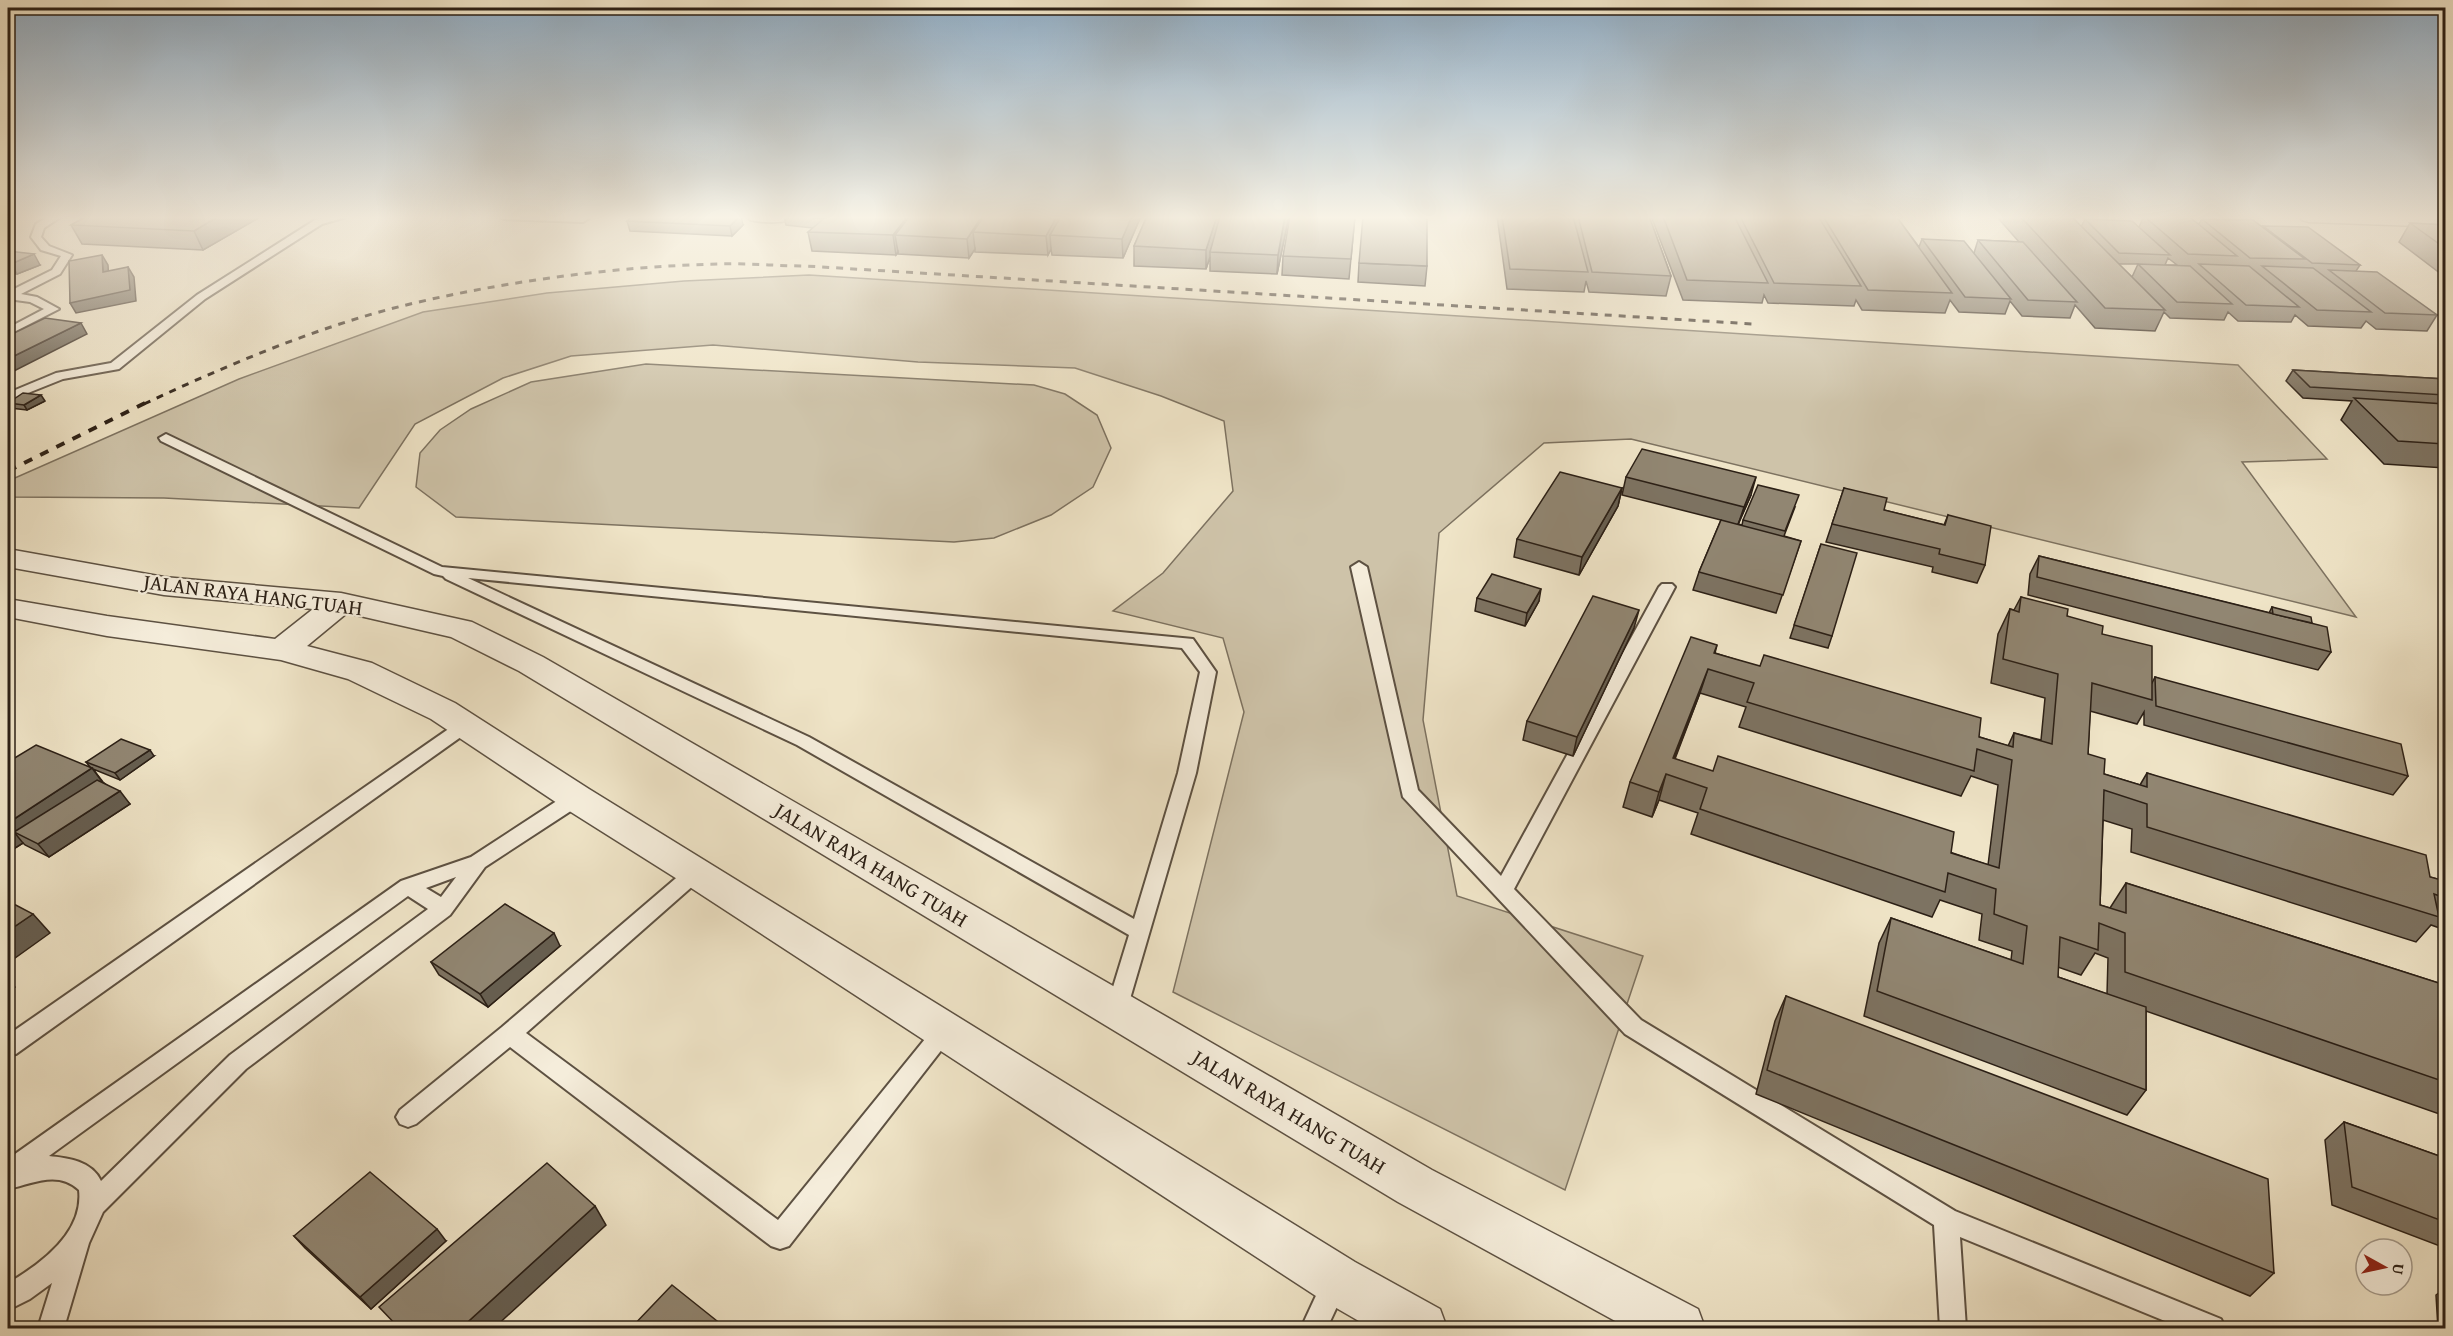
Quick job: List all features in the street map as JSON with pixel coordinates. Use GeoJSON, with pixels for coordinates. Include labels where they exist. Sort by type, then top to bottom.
{"type":"FeatureCollection","features":[{"type":"Feature","properties":{"kind":"street","name":"JALAN RAYA HANG TUAH"},"geometry":{"type":"LineString","coordinates":[[8,558],[164,586],[340,602],[461,629],[531,664],[1415,1186],[1679,1329]]}},
{"type":"Feature","properties":{"kind":"street"},"geometry":{"type":"LineString","coordinates":[[282,650],[340,602]]}},
{"type":"Feature","properties":{"kind":"street"},"geometry":{"type":"LineString","coordinates":[[8,608],[107,626],[282,650],[360,671],[443,711],[576,798],[946,1030],[1337,1280],[1421,1329]]}},
{"type":"Feature","properties":{"kind":"lane"},"geometry":{"type":"LineString","coordinates":[[8,296],[43,278]]}},
{"type":"Feature","properties":{"kind":"lane"},"geometry":{"type":"LineString","coordinates":[[8,397],[60,376],[115,366],[201,297],[230,278]]}},
{"type":"Feature","properties":{"kind":"lane"},"geometry":{"type":"LineString","coordinates":[[8,296],[33,300],[53,309],[8,332]]}},
{"type":"Feature","properties":{"kind":"lane"},"geometry":{"type":"LineString","coordinates":[[166,438],[439,571],[803,741],[1140,932]]}},
{"type":"Feature","properties":{"kind":"lane"},"geometry":{"type":"LineString","coordinates":[[1359,567],[1409,792],[1633,1027],[1946,1219],[2212,1329]]}},
{"type":"Feature","properties":{"kind":"lane"},"geometry":{"type":"LineString","coordinates":[[439,571],[1187,643],[1208,672],[1187,773],[1117,1010]]}},
{"type":"Feature","properties":{"kind":"lane"},"geometry":{"type":"LineString","coordinates":[[1503,891],[1667,587]]}},
{"type":"Feature","properties":{"kind":"lane"},"geometry":{"type":"LineString","coordinates":[[8,1047],[465,725]]}},
{"type":"Feature","properties":{"kind":"lane"},"geometry":{"type":"LineString","coordinates":[[8,1172],[408,886],[478,862],[576,798]]}},
{"type":"Feature","properties":{"kind":"lane"},"geometry":{"type":"LineString","coordinates":[[51,1329],[80,1234],[92,1206],[238,1062],[443,909],[478,862]]}},
{"type":"Feature","properties":{"kind":"lane"},"geometry":{"type":"LineString","coordinates":[[408,1117],[510,1034],[696,872]]}},
{"type":"Feature","properties":{"kind":"lane"},"geometry":{"type":"LineString","coordinates":[[408,886],[443,909]]}},
{"type":"Feature","properties":{"kind":"lane"},"geometry":{"type":"LineString","coordinates":[[510,1034],[780,1237],[946,1030]]}},
{"type":"Feature","properties":{"kind":"lane"},"geometry":{"type":"LineString","coordinates":[[8,1178],[50,1167],[75,1171],[90,1184],[92,1206]]}},
{"type":"Feature","properties":{"kind":"lane"},"geometry":{"type":"LineString","coordinates":[[1946,1219],[1953,1329]]}},
{"type":"Feature","properties":{"kind":"lane"},"geometry":{"type":"LineString","coordinates":[[8,1297],[23,1289],[56,1263],[80,1234]]}},
{"type":"Feature","properties":{"kind":"lane"},"geometry":{"type":"LineString","coordinates":[[1314,1329],[1337,1280]]}},
{"type":"Feature","properties":{"kind":"shaded area"},"geometry":{"type":"Polygon","coordinates":[[[739,278],[862,278],[2238,365],[2327,459],[2242,462],[2356,617],[1631,439],[1544,443],[1439,533],[1423,720],[1457,896],[1643,956],[1565,1190],[1173,992],[1244,712],[1223,638],[1113,611],[1163,573],[1233,491],[1224,421],[1161,396],[1075,368],[918,362],[713,345],[571,356],[503,378],[415,424],[359,508],[164,498],[8,497],[8,481],[239,379],[423,312],[547,293],[739,278]]]}},
{"type":"Feature","properties":{"kind":"shaded area"},"geometry":{"type":"Polygon","coordinates":[[[646,364],[1034,385],[1065,394],[1097,415],[1111,448],[1093,487],[1051,515],[994,538],[954,542],[456,517],[416,487],[420,453],[440,430],[471,409],[531,382],[646,364]]]}},
{"type":"Feature","properties":{"kind":"building"},"geometry":{"type":"Polygon","coordinates":[[[69,278],[129,278],[130,290],[70,303],[69,278]]]}},
{"type":"Feature","properties":{"kind":"building"},"geometry":{"type":"Polygon","coordinates":[[[1766,278],[1768,283],[1687,280],[1766,278]]]}},
{"type":"Feature","properties":{"kind":"building"},"geometry":{"type":"Polygon","coordinates":[[[1772,278],[1856,278],[1861,286],[1774,283],[1772,278]]]}},
{"type":"Feature","properties":{"kind":"building"},"geometry":{"type":"Polygon","coordinates":[[[1861,278],[1941,278],[1952,293],[1868,290],[1861,278]]]}},
{"type":"Feature","properties":{"kind":"building"},"geometry":{"type":"Polygon","coordinates":[[[1951,278],[1994,278],[2011,299],[1965,297],[1951,278]]]}},
{"type":"Feature","properties":{"kind":"building"},"geometry":{"type":"Polygon","coordinates":[[[2010,278],[2056,278],[2077,302],[2028,300],[2010,278]]]}},
{"type":"Feature","properties":{"kind":"building"},"geometry":{"type":"Polygon","coordinates":[[[2078,278],[2133,278],[2165,310],[2105,308],[2078,278]]]}},
{"type":"Feature","properties":{"kind":"building"},"geometry":{"type":"Polygon","coordinates":[[[2153,278],[2204,278],[2232,304],[2177,302],[2153,278]]]}},
{"type":"Feature","properties":{"kind":"building"},"geometry":{"type":"Polygon","coordinates":[[[2215,278],[2264,278],[2299,307],[2246,305],[2215,278]]]}},
{"type":"Feature","properties":{"kind":"building"},"geometry":{"type":"Polygon","coordinates":[[[2277,278],[2327,278],[2371,312],[2317,310],[2277,278]]]}},
{"type":"Feature","properties":{"kind":"building"},"geometry":{"type":"Polygon","coordinates":[[[2340,278],[2386,278],[2437,315],[2385,313],[2340,278]]]}},
{"type":"Feature","properties":{"kind":"building"},"geometry":{"type":"Polygon","coordinates":[[[45,318],[81,323],[8,359],[8,336],[45,318]]]}},
{"type":"Feature","properties":{"kind":"building"},"geometry":{"type":"Polygon","coordinates":[[[2293,370],[2445,379],[2445,395],[2310,387],[2293,370]]]}},
{"type":"Feature","properties":{"kind":"building"},"geometry":{"type":"Polygon","coordinates":[[[23,393],[41,395],[24,405],[8,403],[23,393]]]}},
{"type":"Feature","properties":{"kind":"building"},"geometry":{"type":"Polygon","coordinates":[[[2354,398],[2445,404],[2445,444],[2398,441],[2354,398]]]}},
{"type":"Feature","properties":{"kind":"building"},"geometry":{"type":"Polygon","coordinates":[[[1642,449],[1756,477],[1744,507],[1626,477],[1642,449]]]}},
{"type":"Feature","properties":{"kind":"building"},"geometry":{"type":"Polygon","coordinates":[[[1560,472],[1622,488],[1582,557],[1517,539],[1560,472]]]}},
{"type":"Feature","properties":{"kind":"building"},"geometry":{"type":"Polygon","coordinates":[[[1758,485],[1799,495],[1785,531],[1743,520],[1758,485]]]}},
{"type":"Feature","properties":{"kind":"building"},"geometry":{"type":"Polygon","coordinates":[[[1844,488],[1887,498],[1884,510],[1945,525],[1948,515],[1991,526],[1985,565],[1939,554],[1940,549],[1832,524],[1844,488]]]}},
{"type":"Feature","properties":{"kind":"building"},"geometry":{"type":"Polygon","coordinates":[[[1721,520],[1801,541],[1783,595],[1699,572],[1721,520]]]}},
{"type":"Feature","properties":{"kind":"building"},"geometry":{"type":"Polygon","coordinates":[[[1821,544],[1857,553],[1832,636],[1794,625],[1821,544]]]}},
{"type":"Feature","properties":{"kind":"building"},"geometry":{"type":"Polygon","coordinates":[[[2039,556],[2327,627],[2331,652],[2037,577],[2039,556]]]}},
{"type":"Feature","properties":{"kind":"building"},"geometry":{"type":"Polygon","coordinates":[[[1492,574],[1541,589],[1527,613],[1477,598],[1492,574]]]}},
{"type":"Feature","properties":{"kind":"building"},"geometry":{"type":"Polygon","coordinates":[[[1593,596],[1639,610],[1577,737],[1527,721],[1593,596]]]}},
{"type":"Feature","properties":{"kind":"building"},"geometry":{"type":"Polygon","coordinates":[[[2021,597],[2068,609],[2067,616],[2103,626],[2102,634],[2152,646],[2152,700],[2092,683],[2088,754],[2105,759],[2104,774],[2147,787],[2147,773],[2426,855],[2430,877],[2445,881],[2445,898],[2434,894],[2439,917],[2147,827],[2147,804],[2104,790],[2100,905],[2126,913],[2126,883],[2445,985],[2445,1082],[2125,972],[2125,933],[2099,923],[2098,950],[2060,937],[2058,977],[2146,1007],[2146,1090],[1877,991],[1891,918],[2023,964],[2027,926],[1994,914],[1996,889],[1948,873],[1945,892],[1700,809],[1707,788],[1666,774],[1659,792],[1630,782],[1691,637],[1717,645],[1714,653],[1760,666],[1764,655],[1981,718],[1979,737],[2013,747],[2014,733],[2052,744],[2058,674],[2003,659],[2010,609],[2019,612],[2021,597]],[[1708,669],[1673,758],[1713,771],[1718,756],[1954,832],[1951,853],[1999,868],[2012,760],[1977,749],[1974,771],[1747,702],[1754,683],[1708,669]]]}},
{"type":"Feature","properties":{"kind":"building"},"geometry":{"type":"Polygon","coordinates":[[[2272,607],[2311,617],[2312,623],[2273,614],[2272,607]]]}},
{"type":"Feature","properties":{"kind":"building"},"geometry":{"type":"Polygon","coordinates":[[[2155,677],[2401,744],[2408,776],[2156,706],[2155,677]]]}},
{"type":"Feature","properties":{"kind":"building"},"geometry":{"type":"Polygon","coordinates":[[[121,739],[150,750],[115,773],[86,762],[121,739]]]}},
{"type":"Feature","properties":{"kind":"building"},"geometry":{"type":"Polygon","coordinates":[[[36,745],[92,768],[8,823],[8,762],[36,745]]]}},
{"type":"Feature","properties":{"kind":"building"},"geometry":{"type":"Polygon","coordinates":[[[97,780],[120,791],[38,844],[14,832],[97,780]]]}},
{"type":"Feature","properties":{"kind":"building"},"geometry":{"type":"Polygon","coordinates":[[[8,901],[33,914],[8,931],[8,901]]]}},
{"type":"Feature","properties":{"kind":"building"},"geometry":{"type":"Polygon","coordinates":[[[505,904],[554,933],[480,994],[431,962],[505,904]]]}},
{"type":"Feature","properties":{"kind":"building"},"geometry":{"type":"Polygon","coordinates":[[[1786,996],[2268,1179],[2274,1273],[1767,1070],[1786,996]]]}},
{"type":"Feature","properties":{"kind":"building"},"geometry":{"type":"Polygon","coordinates":[[[2344,1122],[2445,1158],[2445,1222],[2352,1187],[2344,1122]]]}},
{"type":"Feature","properties":{"kind":"building"},"geometry":{"type":"Polygon","coordinates":[[[547,1163],[595,1206],[460,1329],[400,1329],[379,1307],[547,1163]]]}},
{"type":"Feature","properties":{"kind":"building"},"geometry":{"type":"Polygon","coordinates":[[[370,1172],[437,1229],[360,1297],[294,1236],[370,1172]]]}},
{"type":"Feature","properties":{"kind":"building"},"geometry":{"type":"Polygon","coordinates":[[[672,1285],[727,1329],[630,1329],[672,1285]]]}},
{"type":"Feature","properties":{"kind":"railway"},"geometry":{"type":"LineString","coordinates":[[144,404],[265,351],[358,318],[469,291],[551,278]]}},
{"type":"Feature","properties":{"kind":"railway"},"geometry":{"type":"LineString","coordinates":[[1008,278],[1753,324]]}},
{"type":"Feature","properties":{"kind":"railway"},"geometry":{"type":"LineString","coordinates":[[8,471],[147,402]]}}]}
